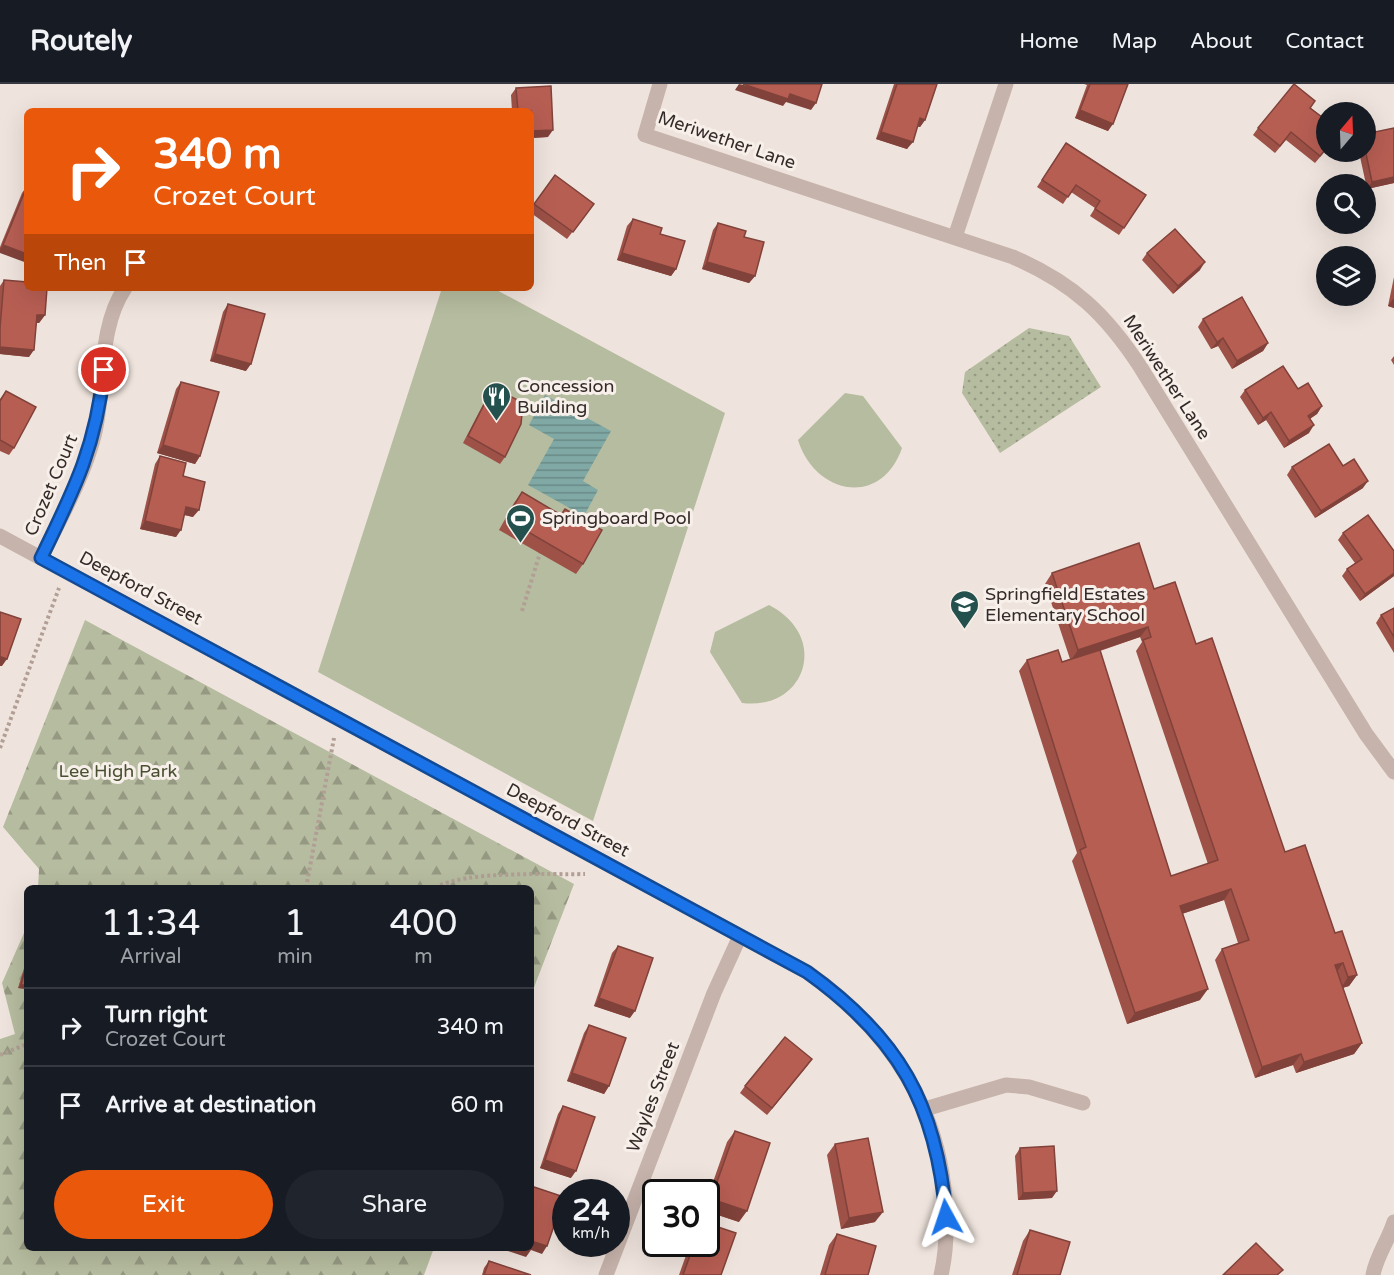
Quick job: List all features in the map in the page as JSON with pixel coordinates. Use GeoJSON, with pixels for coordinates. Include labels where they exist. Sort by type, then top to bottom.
{"type":"FeatureCollection","features":[{"type":"Feature","properties":{"kind":"street","name":"Meriwether Lane"},"geometry":{"type":"LineString","coordinates":[[660,84],[645,135],[955,237],[1042,270],[1073,289],[1101,314],[1120,336],[1366,734],[1394,772]]}},
{"type":"Feature","properties":{"kind":"street"},"geometry":{"type":"LineString","coordinates":[[955,237],[1006,84]]}},
{"type":"Feature","properties":{"kind":"street","name":"Crozet Court"},"geometry":{"type":"LineString","coordinates":[[41,558],[78,483],[94,437],[100,409],[108,332],[117,300],[123,291]]}},
{"type":"Feature","properties":{"kind":"street","name":"Deepford Street"},"geometry":{"type":"LineString","coordinates":[[0,536],[807,972],[855,1009],[877,1033],[901,1066],[925,1109],[944,1184],[946,1225],[941,1275]]}},
{"type":"Feature","properties":{"kind":"street","name":"Wayles Street"},"geometry":{"type":"LineString","coordinates":[[606,1275],[714,993],[740,936]]}},
{"type":"Feature","properties":{"kind":"street"},"geometry":{"type":"LineString","coordinates":[[925,1109],[1006,1085],[1029,1087],[1083,1103]]}},
{"type":"Feature","properties":{"kind":"street"},"geometry":{"type":"LineString","coordinates":[[1373,1275],[1373,1264],[1386,1245],[1394,1222]]}},
{"type":"Feature","properties":{"kind":"path"},"geometry":{"type":"LineString","coordinates":[[522,611],[540,553]]}},
{"type":"Feature","properties":{"kind":"path"},"geometry":{"type":"LineString","coordinates":[[0,748],[66,570]]}},
{"type":"Feature","properties":{"kind":"path"},"geometry":{"type":"LineString","coordinates":[[307,885],[338,718]]}},
{"type":"Feature","properties":{"kind":"path"},"geometry":{"type":"LineString","coordinates":[[440,885],[446,881],[483,877],[591,874]]}},
{"type":"Feature","properties":{"kind":"path"},"geometry":{"type":"LineString","coordinates":[[0,1055],[24,1045]]}},
{"type":"Feature","properties":{"kind":"green space","name":"Springboard Pool"},"geometry":{"type":"Polygon","coordinates":[[[441,291],[499,291],[725,413],[593,821],[318,672],[441,291]]]}},
{"type":"Feature","properties":{"kind":"green space"},"geometry":{"type":"Polygon","coordinates":[[[1029,328],[1069,336],[1101,387],[1000,453],[962,393],[965,372],[1029,328]]]}},
{"type":"Feature","properties":{"kind":"green space"},"geometry":{"type":"Polygon","coordinates":[[[845,393],[863,396],[902,448],[892,467],[879,480],[864,486],[849,487],[833,483],[818,473],[806,459],[798,440],[845,393]]]}},
{"type":"Feature","properties":{"kind":"green space"},"geometry":{"type":"Polygon","coordinates":[[[769,605],[788,619],[800,635],[804,652],[802,669],[795,684],[782,696],[764,702],[742,703],[710,652],[715,632],[769,605]]]}},
{"type":"Feature","properties":{"kind":"green space","name":"Lee High Park"},"geometry":{"type":"Polygon","coordinates":[[[85,620],[574,884],[534,987],[534,885],[38,885],[39,869],[3,827],[85,620]]]}},
{"type":"Feature","properties":{"kind":"green space"},"geometry":{"type":"Polygon","coordinates":[[[24,933],[24,1251],[433,1251],[424,1275],[0,1275],[0,1039],[15,1034],[2,983],[24,933]]]}},
{"type":"Feature","properties":{"kind":"water"},"geometry":{"type":"Polygon","coordinates":[[[545,395],[611,431],[583,481],[598,490],[584,516],[528,485],[554,439],[529,425],[545,395]]]}},
{"type":"Feature","properties":{"kind":"building"},"geometry":{"type":"Polygon","coordinates":[[[743,84],[822,84],[816,103],[790,94],[788,99],[743,84]]]}},
{"type":"Feature","properties":{"kind":"building"},"geometry":{"type":"Polygon","coordinates":[[[897,84],[937,84],[925,120],[920,118],[913,142],[881,132],[897,84]]]}},
{"type":"Feature","properties":{"kind":"building"},"geometry":{"type":"Polygon","coordinates":[[[1090,84],[1128,84],[1113,124],[1080,110],[1090,84]]]}},
{"type":"Feature","properties":{"kind":"building"},"geometry":{"type":"Polygon","coordinates":[[[1294,84],[1315,101],[1310,108],[1316,112],[1316,153],[1291,132],[1280,146],[1258,128],[1294,84]]]}},
{"type":"Feature","properties":{"kind":"building"},"geometry":{"type":"Polygon","coordinates":[[[551,86],[553,130],[534,131],[534,108],[518,108],[516,88],[551,86]]]}},
{"type":"Feature","properties":{"kind":"building"},"geometry":{"type":"Polygon","coordinates":[[[1394,128],[1394,177],[1376,181],[1376,174],[1370,174],[1368,162],[1376,162],[1376,132],[1394,128]]]}},
{"type":"Feature","properties":{"kind":"building"},"geometry":{"type":"Polygon","coordinates":[[[1066,143],[1146,195],[1124,228],[1095,209],[1100,201],[1076,185],[1068,197],[1042,180],[1066,143]]]}},
{"type":"Feature","properties":{"kind":"building"},"geometry":{"type":"Polygon","coordinates":[[[555,175],[594,204],[573,232],[534,204],[555,175]]]}},
{"type":"Feature","properties":{"kind":"building"},"geometry":{"type":"Polygon","coordinates":[[[24,193],[24,253],[3,245],[24,193]]]}},
{"type":"Feature","properties":{"kind":"building"},"geometry":{"type":"Polygon","coordinates":[[[633,219],[662,228],[660,234],[685,241],[676,269],[622,253],[633,219]]]}},
{"type":"Feature","properties":{"kind":"building"},"geometry":{"type":"Polygon","coordinates":[[[718,223],[746,231],[744,237],[764,242],[755,276],[707,262],[718,223]]]}},
{"type":"Feature","properties":{"kind":"building"},"geometry":{"type":"Polygon","coordinates":[[[1175,229],[1205,262],[1178,286],[1147,253],[1175,229]]]}},
{"type":"Feature","properties":{"kind":"building"},"geometry":{"type":"Polygon","coordinates":[[[4,280],[24,282],[24,291],[47,291],[45,315],[37,315],[34,350],[0,347],[4,280]]]}},
{"type":"Feature","properties":{"kind":"building"},"geometry":{"type":"Polygon","coordinates":[[[1242,297],[1268,343],[1237,361],[1223,338],[1217,342],[1203,319],[1242,297]]]}},
{"type":"Feature","properties":{"kind":"building"},"geometry":{"type":"Polygon","coordinates":[[[228,304],[265,314],[251,364],[215,354],[228,304]]]}},
{"type":"Feature","properties":{"kind":"building"},"geometry":{"type":"Polygon","coordinates":[[[1283,366],[1298,389],[1308,383],[1322,406],[1308,416],[1314,425],[1289,441],[1271,412],[1263,418],[1245,390],[1283,366]]]}},
{"type":"Feature","properties":{"kind":"building"},"geometry":{"type":"Polygon","coordinates":[[[181,382],[219,392],[200,456],[163,445],[181,382]]]}},
{"type":"Feature","properties":{"kind":"building","name":"Concession Building"},"geometry":{"type":"Polygon","coordinates":[[[493,387],[523,403],[521,424],[505,457],[468,436],[493,387]]]}},
{"type":"Feature","properties":{"kind":"building"},"geometry":{"type":"Polygon","coordinates":[[[6,391],[36,407],[14,448],[0,440],[0,401],[6,391]]]}},
{"type":"Feature","properties":{"kind":"building"},"geometry":{"type":"Polygon","coordinates":[[[1329,444],[1343,466],[1354,459],[1368,481],[1321,511],[1292,467],[1329,444]]]}},
{"type":"Feature","properties":{"kind":"building"},"geometry":{"type":"Polygon","coordinates":[[[160,456],[186,463],[183,476],[205,482],[199,510],[186,507],[181,530],[145,521],[160,456]]]}},
{"type":"Feature","properties":{"kind":"building"},"geometry":{"type":"Polygon","coordinates":[[[522,492],[561,515],[565,509],[602,530],[583,564],[506,519],[522,492]]]}},
{"type":"Feature","properties":{"kind":"building"},"geometry":{"type":"Polygon","coordinates":[[[1368,515],[1394,551],[1394,573],[1365,594],[1347,569],[1362,559],[1343,533],[1368,515]]]}},
{"type":"Feature","properties":{"kind":"building"},"geometry":{"type":"Polygon","coordinates":[[[1139,543],[1154,589],[1175,582],[1196,644],[1212,638],[1285,852],[1305,845],[1335,933],[1342,931],[1357,975],[1348,977],[1343,963],[1335,965],[1362,1043],[1304,1062],[1301,1054],[1262,1067],[1222,949],[1249,940],[1231,889],[1180,906],[1208,989],[1135,1013],[1080,850],[1086,847],[1027,660],[1058,650],[1062,662],[1100,650],[1171,876],[1218,860],[1143,640],[1151,637],[1148,627],[1078,650],[1052,573],[1139,543]]]}},
{"type":"Feature","properties":{"kind":"building"},"geometry":{"type":"Polygon","coordinates":[[[1394,608],[1394,637],[1381,615],[1394,608]]]}},
{"type":"Feature","properties":{"kind":"building"},"geometry":{"type":"Polygon","coordinates":[[[0,612],[21,619],[7,659],[1,657],[0,660],[0,612]]]}},
{"type":"Feature","properties":{"kind":"building"},"geometry":{"type":"Polygon","coordinates":[[[618,946],[653,958],[635,1011],[599,998],[618,946]]]}},
{"type":"Feature","properties":{"kind":"building"},"geometry":{"type":"Polygon","coordinates":[[[589,1025],[626,1038],[609,1086],[572,1073],[589,1025]]]}},
{"type":"Feature","properties":{"kind":"building"},"geometry":{"type":"Polygon","coordinates":[[[785,1037],[812,1059],[772,1108],[745,1086],[785,1037]]]}},
{"type":"Feature","properties":{"kind":"building"},"geometry":{"type":"Polygon","coordinates":[[[563,1106],[595,1117],[576,1171],[545,1160],[563,1106]]]}},
{"type":"Feature","properties":{"kind":"building"},"geometry":{"type":"Polygon","coordinates":[[[735,1131],[770,1143],[747,1211],[720,1202],[720,1179],[718,1179],[735,1131]]]}},
{"type":"Feature","properties":{"kind":"building"},"geometry":{"type":"Polygon","coordinates":[[[868,1138],[883,1212],[849,1218],[835,1144],[868,1138]]]}},
{"type":"Feature","properties":{"kind":"building"},"geometry":{"type":"Polygon","coordinates":[[[1054,1146],[1057,1191],[1023,1193],[1020,1148],[1054,1146]]]}},
{"type":"Feature","properties":{"kind":"building"},"geometry":{"type":"Polygon","coordinates":[[[534,1187],[552,1193],[552,1232],[547,1246],[534,1242],[534,1187]]]}},
{"type":"Feature","properties":{"kind":"building"},"geometry":{"type":"Polygon","coordinates":[[[720,1228],[736,1233],[721,1275],[683,1275],[689,1257],[720,1257],[720,1228]]]}},
{"type":"Feature","properties":{"kind":"building"},"geometry":{"type":"Polygon","coordinates":[[[1030,1230],[1070,1242],[1060,1275],[1017,1275],[1030,1230]]]}},
{"type":"Feature","properties":{"kind":"building"},"geometry":{"type":"Polygon","coordinates":[[[837,1234],[876,1246],[868,1275],[825,1275],[837,1234]]]}},
{"type":"Feature","properties":{"kind":"building"},"geometry":{"type":"Polygon","coordinates":[[[1256,1243],[1283,1270],[1277,1275],[1223,1275],[1256,1243]]]}},
{"type":"Feature","properties":{"kind":"building"},"geometry":{"type":"Polygon","coordinates":[[[489,1261],[531,1275],[484,1275],[489,1261]]]}},
{"type":"Feature","properties":{"kind":"place","name":"Concession Building"},"geometry":{"type":"Point","coordinates":[496,422]}},
{"type":"Feature","properties":{"kind":"place","name":"Springboard Pool"},"geometry":{"type":"Point","coordinates":[521,544]}},
{"type":"Feature","properties":{"kind":"place","name":"Springfield Estates Elementary School"},"geometry":{"type":"Point","coordinates":[964,630]}},
{"type":"Feature","properties":{"kind":"route"},"geometry":{"type":"LineString","coordinates":[[104,370],[100,409],[94,437],[78,483],[41,558],[807,972],[834,991],[877,1033],[901,1066],[925,1109],[944,1184],[946,1217]]}}]}
